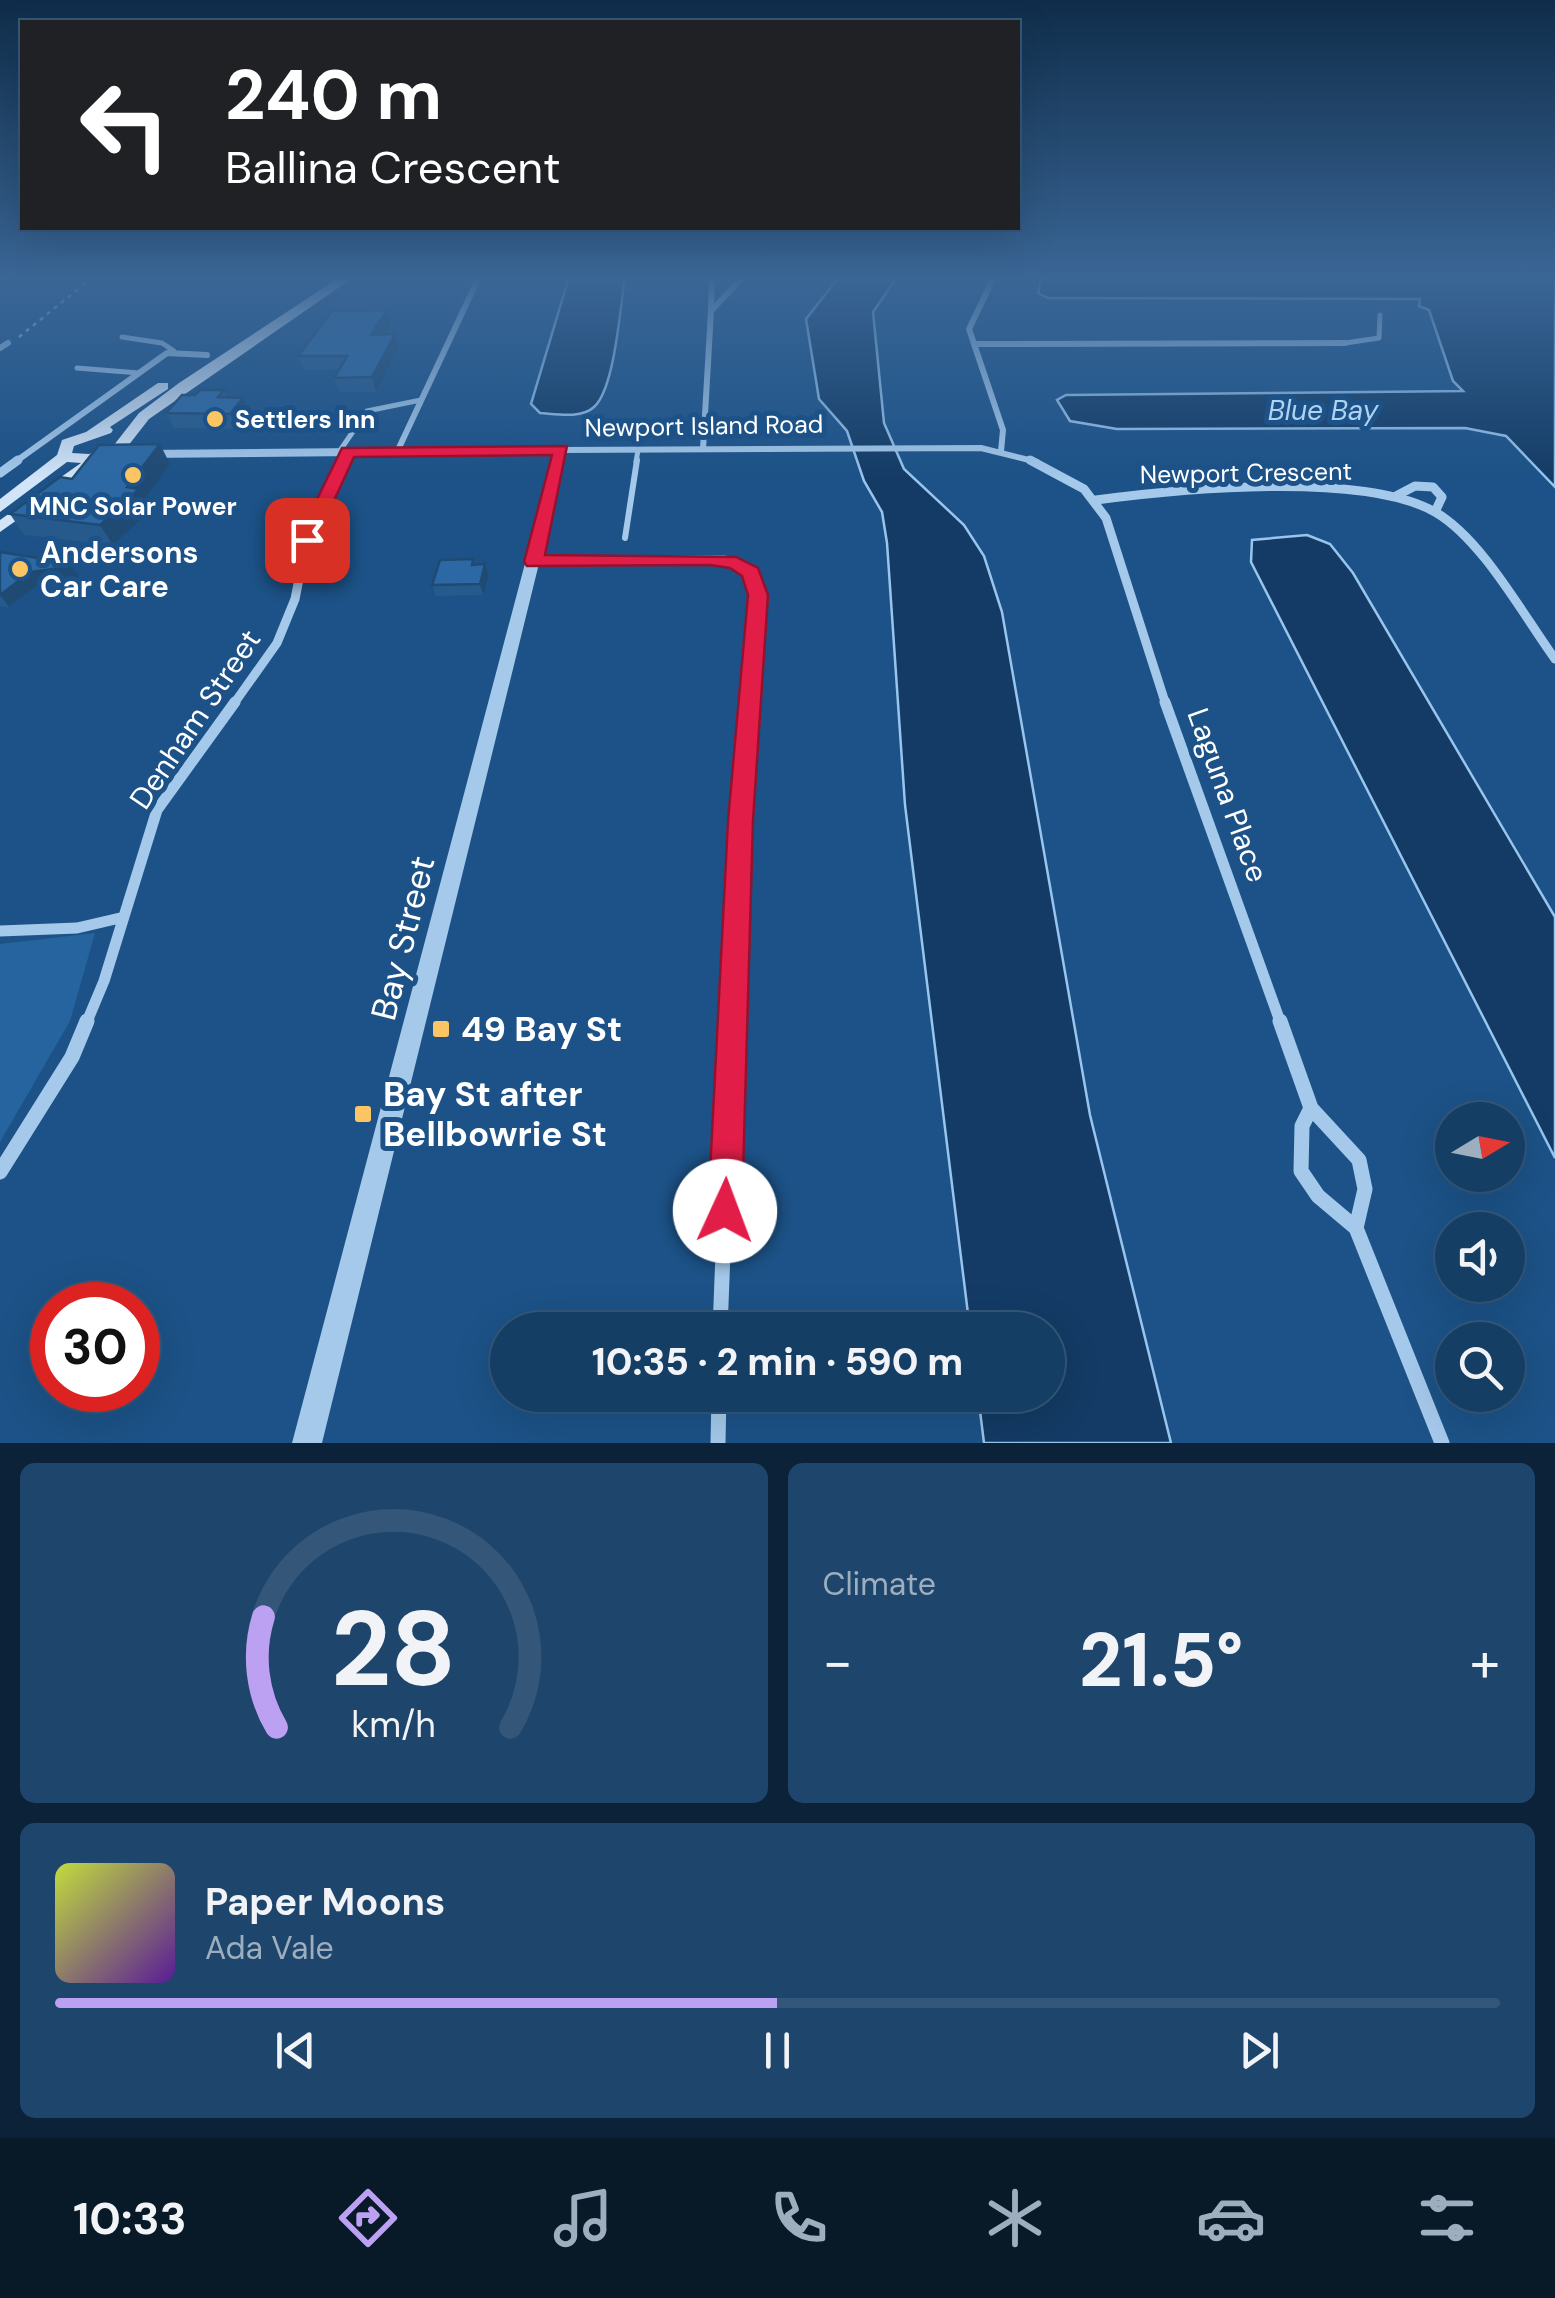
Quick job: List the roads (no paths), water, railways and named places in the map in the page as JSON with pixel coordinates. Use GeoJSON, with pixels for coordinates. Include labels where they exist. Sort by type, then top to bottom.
{"type":"FeatureCollection","features":[{"type":"Feature","properties":{"kind":"main road"},"geometry":{"type":"LineString","coordinates":[[0,508],[64,457],[67,443],[93,431],[224,344]]}},
{"type":"Feature","properties":{"kind":"main road"},"geometry":{"type":"LineString","coordinates":[[0,527],[122,443],[144,416],[244,344]]}},
{"type":"Feature","properties":{"kind":"main road"},"geometry":{"type":"LineString","coordinates":[[93,431],[119,431],[122,443]]}},
{"type":"Feature","properties":{"kind":"main road"},"geometry":{"type":"LineString","coordinates":[[64,457],[101,457]]}},
{"type":"Feature","properties":{"kind":"street"},"geometry":{"type":"LineString","coordinates":[[397,452],[447,344]]}},
{"type":"Feature","properties":{"kind":"street"},"geometry":{"type":"LineString","coordinates":[[703,449],[709,344]]}},
{"type":"Feature","properties":{"kind":"street"},"geometry":{"type":"LineString","coordinates":[[974,344],[1003,430],[1001,451]]}},
{"type":"Feature","properties":{"kind":"street"},"geometry":{"type":"LineString","coordinates":[[0,473],[174,351],[207,355]]}},
{"type":"Feature","properties":{"kind":"street","name":"Newport Island Road"},"geometry":{"type":"LineString","coordinates":[[122,443],[161,454],[902,447],[1001,451],[1065,476],[1096,500]]}},
{"type":"Feature","properties":{"kind":"street","name":"Bay Street"},"geometry":{"type":"LineString","coordinates":[[307,1443],[562,450]]}},
{"type":"Feature","properties":{"kind":"street","name":"Denham Street"},"geometry":{"type":"LineString","coordinates":[[0,1172],[72,1056],[104,981],[120,918],[157,810],[278,643],[295,599],[308,534],[343,452]]}},
{"type":"Feature","properties":{"kind":"street","name":"Newport Crescent"},"geometry":{"type":"LineString","coordinates":[[1396,496],[1415,486],[1433,487],[1442,497],[1436,512]]}},
{"type":"Feature","properties":{"kind":"street","name":"Newport Crescent"},"geometry":{"type":"LineString","coordinates":[[1096,500],[1168,491],[1358,491],[1396,496],[1436,512],[1463,537],[1555,659]]}},
{"type":"Feature","properties":{"kind":"street","name":"Laguna Place"},"geometry":{"type":"LineString","coordinates":[[1096,500],[1106,518],[1165,702],[1311,1108],[1352,1146],[1366,1169],[1367,1189],[1356,1228]]}},
{"type":"Feature","properties":{"kind":"street"},"geometry":{"type":"LineString","coordinates":[[534,562],[725,560],[744,566],[758,586],[736,915],[721,1312]]}},
{"type":"Feature","properties":{"kind":"street"},"geometry":{"type":"LineString","coordinates":[[0,931],[77,928],[120,918]]}},
{"type":"Feature","properties":{"kind":"street"},"geometry":{"type":"LineString","coordinates":[[1311,1108],[1302,1126],[1301,1171],[1318,1196],[1356,1228],[1442,1443]]}},
{"type":"Feature","properties":{"kind":"street"},"geometry":{"type":"LineString","coordinates":[[718,1443],[719,1412]]}},
{"type":"Feature","properties":{"kind":"lane"},"geometry":{"type":"LineString","coordinates":[[163,344],[174,351]]}},
{"type":"Feature","properties":{"kind":"lane"},"geometry":{"type":"LineString","coordinates":[[77,368],[139,374]]}},
{"type":"Feature","properties":{"kind":"lane"},"geometry":{"type":"LineString","coordinates":[[343,452],[367,411],[421,400]]}},
{"type":"Feature","properties":{"kind":"lane"},"geometry":{"type":"LineString","coordinates":[[626,538],[638,450]]}},
{"type":"Feature","properties":{"kind":"water"},"geometry":{"type":"Polygon","coordinates":[[[549,344],[616,344],[607,383],[589,411],[568,415],[540,413],[531,404],[549,344]]]}},
{"type":"Feature","properties":{"kind":"water"},"geometry":{"type":"Polygon","coordinates":[[[810,344],[876,344],[884,423],[904,469],[964,525],[984,556],[1002,612],[1090,1115],[1171,1443],[984,1443],[980,1412],[1065,1412],[1065,1312],[968,1312],[905,805],[887,543],[882,512],[864,481],[847,431],[819,399],[810,344]]]}},
{"type":"Feature","properties":{"kind":"water","name":"Blue Bay"},"geometry":{"type":"Polygon","coordinates":[[[1441,344],[1555,344],[1555,487],[1506,436],[1465,428],[1117,429],[1070,421],[1057,400],[1066,395],[1463,391],[1453,381],[1441,344]]]}},
{"type":"Feature","properties":{"kind":"water"},"geometry":{"type":"Polygon","coordinates":[[[1307,535],[1330,544],[1353,573],[1555,917],[1555,1158],[1251,562],[1252,540],[1307,535]]]}},
{"type":"Feature","properties":{"kind":"place","name":"Settlers Inn"},"geometry":{"type":"Point","coordinates":[215,419]}},
{"type":"Feature","properties":{"kind":"place","name":"MNC Solar Power"},"geometry":{"type":"Point","coordinates":[133,475]}},
{"type":"Feature","properties":{"kind":"place","name":"Andersons Car Care"},"geometry":{"type":"Point","coordinates":[20,569]}},
{"type":"Feature","properties":{"kind":"place","name":"49 Bay St"},"geometry":{"type":"Point","coordinates":[441,1029]}},
{"type":"Feature","properties":{"kind":"place","name":"Bay St after Bellbowrie St"},"geometry":{"type":"Point","coordinates":[363,1114]}}]}
